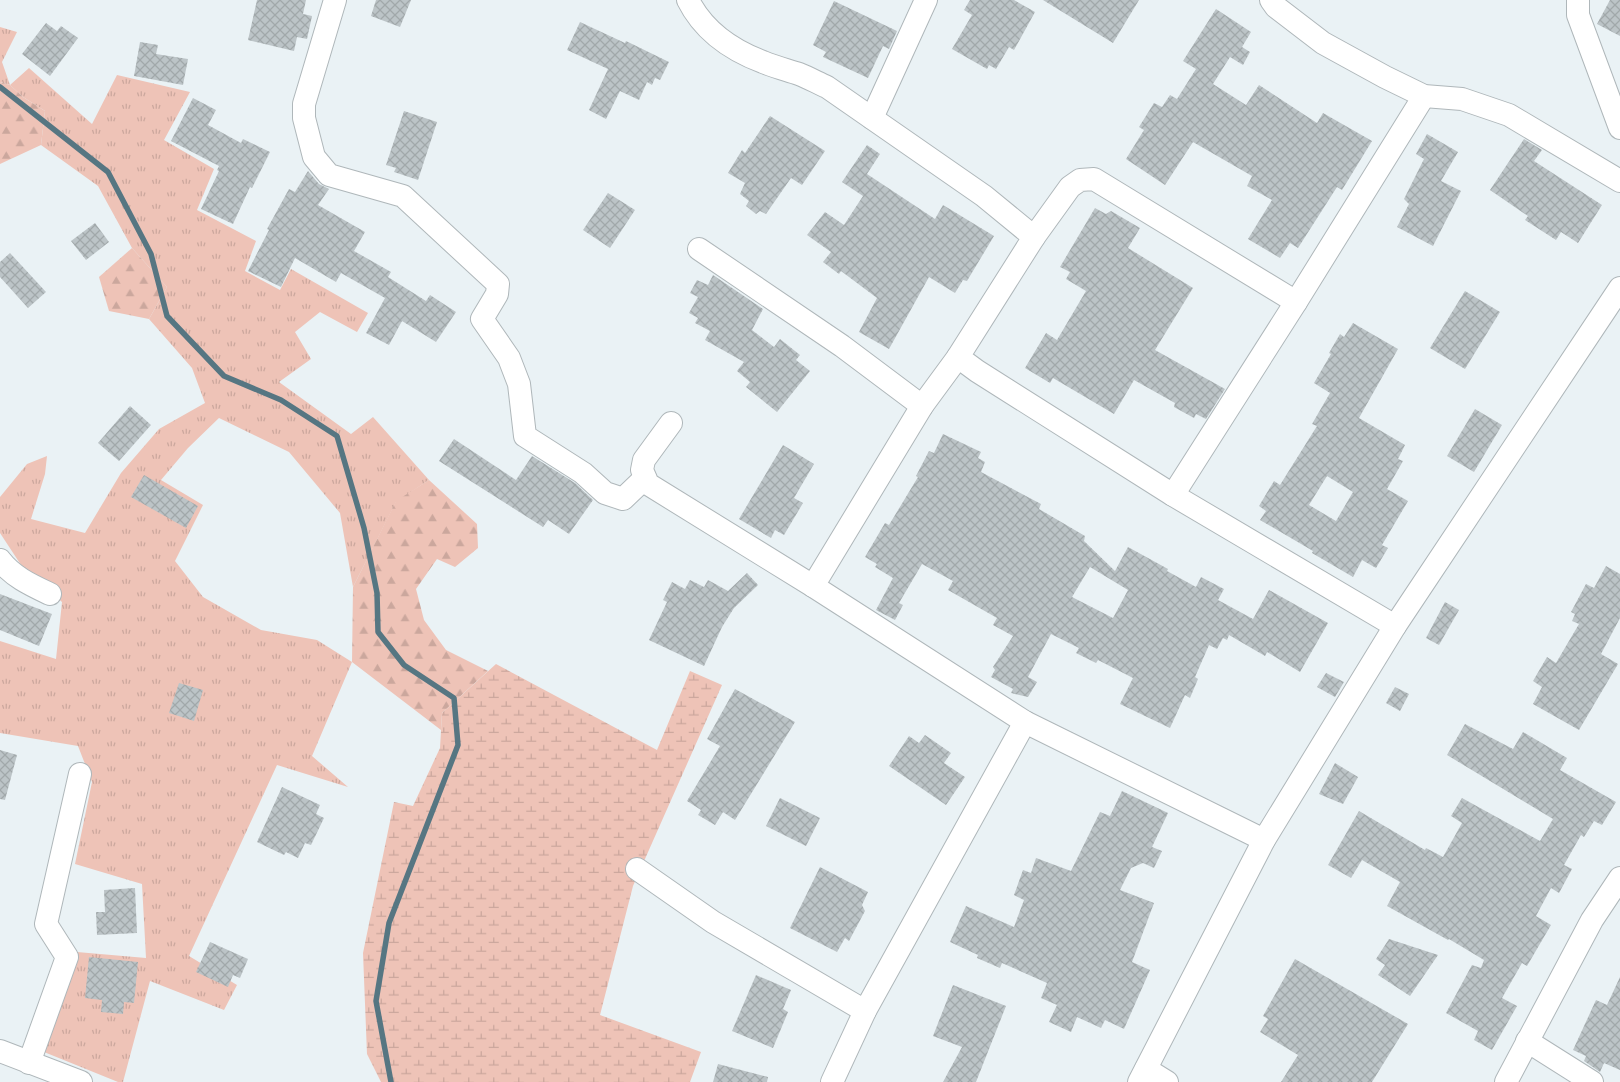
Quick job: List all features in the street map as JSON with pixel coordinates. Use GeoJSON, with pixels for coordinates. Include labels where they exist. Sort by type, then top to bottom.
{"type":"FeatureCollection","features":[{"type":"Feature","properties":{"kind":"street"},"geometry":{"type":"LineString","coordinates":[[335,0],[304,104],[304,118],[314,157],[329,175],[403,196],[498,284],[497,294],[482,319],[510,358],[520,384],[524,436],[583,473],[605,493],[623,499],[645,478]]}},
{"type":"Feature","properties":{"kind":"street"},"geometry":{"type":"LineString","coordinates":[[688,0],[693,11],[710,31],[729,46],[761,62],[799,74],[827,87],[984,196],[1034,237]]}},
{"type":"Feature","properties":{"kind":"street"},"geometry":{"type":"LineString","coordinates":[[872,118],[926,0]]}},
{"type":"Feature","properties":{"kind":"street"},"geometry":{"type":"LineString","coordinates":[[1271,0],[1276,7],[1323,43],[1424,96],[1462,99],[1509,115],[1620,181]]}},
{"type":"Feature","properties":{"kind":"street"},"geometry":{"type":"LineString","coordinates":[[1578,0],[1578,15],[1620,128]]}},
{"type":"Feature","properties":{"kind":"street"},"geometry":{"type":"LineString","coordinates":[[1173,495],[1424,96]]}},
{"type":"Feature","properties":{"kind":"street"},"geometry":{"type":"LineString","coordinates":[[813,586],[922,406],[958,357],[1034,237],[1070,187],[1080,180],[1094,179],[1296,302]]}},
{"type":"Feature","properties":{"kind":"street"},"geometry":{"type":"LineString","coordinates":[[699,249],[842,346],[922,406]]}},
{"type":"Feature","properties":{"kind":"street"},"geometry":{"type":"LineString","coordinates":[[1167,1082],[1142,1076],[1264,840],[1395,626],[1620,288]]}},
{"type":"Feature","properties":{"kind":"street"},"geometry":{"type":"LineString","coordinates":[[958,357],[977,371],[1173,495],[1395,626]]}},
{"type":"Feature","properties":{"kind":"street"},"geometry":{"type":"LineString","coordinates":[[671,423],[644,460],[642,470],[648,484],[813,586],[1025,722],[1264,840]]}},
{"type":"Feature","properties":{"kind":"street"},"geometry":{"type":"LineString","coordinates":[[0,560],[7,570],[18,578],[50,594]]}},
{"type":"Feature","properties":{"kind":"street"},"geometry":{"type":"LineString","coordinates":[[832,1082],[864,1011],[1025,722]]}},
{"type":"Feature","properties":{"kind":"street"},"geometry":{"type":"LineString","coordinates":[[29,1063],[67,957],[46,924],[80,774]]}},
{"type":"Feature","properties":{"kind":"street"},"geometry":{"type":"LineString","coordinates":[[637,869],[713,922],[864,1011]]}},
{"type":"Feature","properties":{"kind":"street"},"geometry":{"type":"LineString","coordinates":[[1506,1082],[1592,920],[1620,878]]}},
{"type":"Feature","properties":{"kind":"street"},"geometry":{"type":"LineString","coordinates":[[1527,1041],[1592,1082]]}},
{"type":"Feature","properties":{"kind":"street"},"geometry":{"type":"LineString","coordinates":[[0,1051],[81,1082]]}},
{"type":"Feature","properties":{"kind":"green space"},"geometry":{"type":"Polygon","coordinates":[[[0,27],[17,32],[2,62],[10,85],[0,82],[0,27]]]}},
{"type":"Feature","properties":{"kind":"green space"},"geometry":{"type":"Polygon","coordinates":[[[29,68],[92,124],[117,75],[190,92],[164,140],[214,169],[197,210],[256,241],[245,271],[280,290],[291,269],[368,313],[357,332],[320,312],[295,332],[311,359],[279,382],[351,434],[373,417],[429,480],[396,502],[353,587],[340,513],[289,452],[219,418],[188,448],[161,480],[203,505],[175,561],[203,597],[261,630],[317,640],[352,662],[312,756],[348,787],[277,765],[189,956],[237,985],[224,1010],[150,981],[123,1082],[118,1082],[44,1052],[77,952],[146,958],[142,884],[75,864],[92,782],[78,746],[0,733],[0,641],[56,659],[62,602],[21,565],[0,533],[0,497],[27,464],[47,456],[45,474],[31,519],[85,533],[121,473],[159,429],[205,403],[192,368],[149,319],[167,287],[132,248],[98,186],[41,145],[45,111],[23,97],[10,85],[29,68]]]}},
{"type":"Feature","properties":{"kind":"green space"},"geometry":{"type":"Polygon","coordinates":[[[0,82],[10,85],[23,97],[45,111],[41,145],[0,164],[0,82]]]}},
{"type":"Feature","properties":{"kind":"green space"},"geometry":{"type":"Polygon","coordinates":[[[132,248],[167,287],[149,319],[109,311],[99,277],[132,248]]]}},
{"type":"Feature","properties":{"kind":"green space"},"geometry":{"type":"Polygon","coordinates":[[[429,480],[477,524],[478,548],[455,567],[437,559],[416,589],[424,620],[446,650],[488,671],[442,713],[441,730],[352,662],[353,587],[396,501],[429,480]]]}},
{"type":"Feature","properties":{"kind":"green space"},"geometry":{"type":"Polygon","coordinates":[[[496,664],[657,750],[690,671],[722,685],[633,886],[600,1015],[701,1052],[690,1082],[381,1082],[367,1054],[363,953],[394,802],[413,806],[440,748],[442,713],[496,664]]]}},
{"type":"Feature","properties":{"kind":"building"},"geometry":{"type":"Polygon","coordinates":[[[257,0],[306,0],[303,14],[312,16],[307,39],[297,37],[294,51],[248,40],[257,0]]]}},
{"type":"Feature","properties":{"kind":"building"},"geometry":{"type":"Polygon","coordinates":[[[376,0],[411,0],[400,27],[371,16],[376,0]]]}},
{"type":"Feature","properties":{"kind":"building"},"geometry":{"type":"Polygon","coordinates":[[[970,0],[1014,0],[1035,12],[1014,50],[1009,47],[996,69],[989,65],[987,69],[952,49],[972,15],[964,10],[970,0]]]}},
{"type":"Feature","properties":{"kind":"building"},"geometry":{"type":"Polygon","coordinates":[[[1043,0],[1139,0],[1113,43],[1043,0]]]}},
{"type":"Feature","properties":{"kind":"building"},"geometry":{"type":"Polygon","coordinates":[[[1610,0],[1620,0],[1620,36],[1597,24],[1610,0]]]}},
{"type":"Feature","properties":{"kind":"building"},"geometry":{"type":"Polygon","coordinates":[[[834,1],[897,31],[889,49],[883,46],[868,78],[823,57],[826,52],[813,45],[834,1]]]}},
{"type":"Feature","properties":{"kind":"building"},"geometry":{"type":"Polygon","coordinates":[[[1216,9],[1251,32],[1242,47],[1250,52],[1243,65],[1230,57],[1213,84],[1246,105],[1259,85],[1317,123],[1323,113],[1372,141],[1342,190],[1337,187],[1298,248],[1290,243],[1280,258],[1248,239],[1272,200],[1247,186],[1252,176],[1193,142],[1165,185],[1126,159],[1144,130],[1139,127],[1154,103],[1162,107],[1170,95],[1177,99],[1196,69],[1183,61],[1216,9]]]}},
{"type":"Feature","properties":{"kind":"building"},"geometry":{"type":"Polygon","coordinates":[[[580,22],[625,43],[626,41],[669,62],[660,80],[655,78],[652,85],[647,82],[639,100],[620,91],[606,119],[589,110],[608,69],[567,50],[580,22]]]}},
{"type":"Feature","properties":{"kind":"building"},"geometry":{"type":"Polygon","coordinates":[[[46,23],[57,31],[61,26],[78,38],[50,76],[22,54],[46,23]]]}},
{"type":"Feature","properties":{"kind":"building"},"geometry":{"type":"Polygon","coordinates":[[[140,42],[158,45],[156,54],[188,59],[183,85],[134,76],[140,42]]]}},
{"type":"Feature","properties":{"kind":"building"},"geometry":{"type":"Polygon","coordinates":[[[193,98],[216,110],[208,125],[241,143],[243,139],[270,152],[252,188],[250,187],[233,224],[201,209],[219,171],[217,170],[219,166],[171,141],[193,98]]]}},
{"type":"Feature","properties":{"kind":"building"},"geometry":{"type":"Polygon","coordinates":[[[404,111],[437,122],[418,180],[394,172],[396,168],[386,165],[404,111]]]}},
{"type":"Feature","properties":{"kind":"building"},"geometry":{"type":"Polygon","coordinates":[[[770,116],[825,151],[802,185],[791,178],[766,214],[760,211],[756,214],[746,206],[749,201],[740,194],[745,183],[728,173],[742,150],[745,153],[770,116]]]}},
{"type":"Feature","properties":{"kind":"building"},"geometry":{"type":"Polygon","coordinates":[[[1427,134],[1458,152],[1441,181],[1461,191],[1433,246],[1397,227],[1409,204],[1404,199],[1424,159],[1416,154],[1427,134]]]}},
{"type":"Feature","properties":{"kind":"building"},"geometry":{"type":"Polygon","coordinates":[[[1524,139],[1542,150],[1534,161],[1602,205],[1578,243],[1561,232],[1556,240],[1525,220],[1528,216],[1490,190],[1524,139]]]}},
{"type":"Feature","properties":{"kind":"building"},"geometry":{"type":"Polygon","coordinates":[[[867,145],[880,154],[867,174],[935,219],[943,205],[994,236],[967,281],[963,280],[955,293],[929,277],[889,349],[859,332],[877,298],[841,271],[839,274],[823,262],[831,252],[807,235],[825,212],[844,225],[863,196],[842,182],[867,145]]]}},
{"type":"Feature","properties":{"kind":"building"},"geometry":{"type":"Polygon","coordinates":[[[308,171],[319,184],[329,189],[318,205],[365,232],[354,251],[391,272],[388,277],[426,301],[430,295],[456,312],[436,342],[402,321],[389,345],[366,333],[385,298],[341,273],[336,282],[295,258],[281,287],[248,271],[269,230],[267,229],[289,189],[295,192],[308,171]]]}},
{"type":"Feature","properties":{"kind":"building"},"geometry":{"type":"Polygon","coordinates":[[[608,193],[635,210],[610,248],[583,230],[608,193]]]}},
{"type":"Feature","properties":{"kind":"building"},"geometry":{"type":"Polygon","coordinates":[[[1095,208],[1106,214],[1111,211],[1140,228],[1128,248],[1193,288],[1155,350],[1225,389],[1206,419],[1196,414],[1194,418],[1174,407],[1175,403],[1134,380],[1114,414],[1053,378],[1050,383],[1025,368],[1046,333],[1057,340],[1086,291],[1066,279],[1070,272],[1060,267],[1095,208]]]}},
{"type":"Feature","properties":{"kind":"building"},"geometry":{"type":"Polygon","coordinates":[[[95,223],[109,242],[86,260],[71,241],[95,223]]]}},
{"type":"Feature","properties":{"kind":"building"},"geometry":{"type":"Polygon","coordinates":[[[10,253],[46,292],[28,308],[0,277],[0,262],[10,253]]]}},
{"type":"Feature","properties":{"kind":"building"},"geometry":{"type":"Polygon","coordinates":[[[713,275],[763,309],[752,330],[774,347],[780,339],[800,355],[796,360],[810,371],[777,412],[746,387],[750,382],[737,371],[744,362],[705,340],[710,331],[695,323],[698,318],[689,313],[698,297],[690,293],[697,280],[708,285],[713,275]]]}},
{"type":"Feature","properties":{"kind":"building"},"geometry":{"type":"Polygon","coordinates":[[[1465,291],[1500,312],[1465,369],[1430,348],[1465,291]]]}},
{"type":"Feature","properties":{"kind":"building"},"geometry":{"type":"Polygon","coordinates":[[[1353,323],[1398,349],[1359,418],[1405,445],[1398,459],[1403,461],[1387,489],[1408,501],[1382,545],[1388,548],[1376,568],[1362,560],[1353,577],[1260,520],[1266,511],[1259,506],[1274,481],[1280,485],[1317,426],[1312,424],[1330,393],[1314,383],[1340,334],[1344,337],[1353,323]],[[1327,476],[1309,505],[1336,521],[1353,492],[1327,476]]]}},
{"type":"Feature","properties":{"kind":"building"},"geometry":{"type":"Polygon","coordinates":[[[130,406],[151,425],[119,461],[98,443],[130,406]]]}},
{"type":"Feature","properties":{"kind":"building"},"geometry":{"type":"Polygon","coordinates":[[[1475,409],[1502,425],[1474,472],[1447,456],[1475,409]]]}},
{"type":"Feature","properties":{"kind":"building"},"geometry":{"type":"Polygon","coordinates":[[[943,434],[981,452],[978,458],[985,462],[981,472],[1041,504],[1039,509],[1085,536],[1084,541],[1115,571],[1128,547],[1196,587],[1201,577],[1224,589],[1218,600],[1253,619],[1269,590],[1328,623],[1300,672],[1267,652],[1265,656],[1229,635],[1227,640],[1223,638],[1217,649],[1209,645],[1195,677],[1198,679],[1190,698],[1185,695],[1170,728],[1120,704],[1133,678],[1098,660],[1096,663],[1076,653],[1079,648],[1051,634],[1028,677],[1037,682],[1028,697],[1011,693],[1013,689],[991,677],[995,670],[993,667],[1013,636],[993,625],[997,618],[948,590],[953,581],[922,564],[899,603],[903,605],[895,620],[876,610],[893,578],[875,567],[877,564],[865,557],[885,523],[889,525],[918,477],[916,476],[929,451],[934,453],[943,434]],[[1090,567],[1072,597],[1113,618],[1128,590],[1090,567]]]}},
{"type":"Feature","properties":{"kind":"building"},"geometry":{"type":"Polygon","coordinates":[[[454,439],[516,480],[532,456],[575,483],[593,500],[569,534],[548,520],[543,527],[439,461],[454,439]]]}},
{"type":"Feature","properties":{"kind":"building"},"geometry":{"type":"Polygon","coordinates":[[[783,445],[814,464],[794,498],[803,503],[784,535],[775,530],[771,538],[739,519],[783,445]]]}},
{"type":"Feature","properties":{"kind":"building"},"geometry":{"type":"Polygon","coordinates":[[[144,475],[198,506],[186,528],[131,497],[144,475]]]}},
{"type":"Feature","properties":{"kind":"building"},"geometry":{"type":"Polygon","coordinates":[[[1606,566],[1620,574],[1620,618],[1601,654],[1618,664],[1579,730],[1533,704],[1542,687],[1533,681],[1547,657],[1556,663],[1579,624],[1572,621],[1575,614],[1571,612],[1586,584],[1594,588],[1606,566]]]}},
{"type":"Feature","properties":{"kind":"building"},"geometry":{"type":"Polygon","coordinates":[[[747,573],[758,585],[734,608],[722,627],[704,666],[649,640],[667,602],[663,600],[672,582],[685,589],[690,580],[704,587],[708,580],[728,591],[747,573]]]}},
{"type":"Feature","properties":{"kind":"building"},"geometry":{"type":"Polygon","coordinates":[[[0,594],[52,614],[39,646],[0,630],[0,594]]]}},
{"type":"Feature","properties":{"kind":"building"},"geometry":{"type":"Polygon","coordinates":[[[1445,602],[1459,610],[1439,645],[1426,638],[1445,602]]]}},
{"type":"Feature","properties":{"kind":"building"},"geometry":{"type":"Polygon","coordinates":[[[1326,673],[1344,682],[1335,697],[1317,687],[1326,673]]]}},
{"type":"Feature","properties":{"kind":"building"},"geometry":{"type":"Polygon","coordinates":[[[179,683],[203,690],[194,721],[169,713],[179,683]]]}},
{"type":"Feature","properties":{"kind":"building"},"geometry":{"type":"Polygon","coordinates":[[[1395,687],[1409,694],[1400,711],[1386,703],[1395,687]]]}},
{"type":"Feature","properties":{"kind":"building"},"geometry":{"type":"Polygon","coordinates":[[[735,689],[795,722],[735,820],[723,812],[715,825],[698,815],[701,810],[687,801],[720,746],[707,739],[735,689]]]}},
{"type":"Feature","properties":{"kind":"building"},"geometry":{"type":"Polygon","coordinates":[[[1465,724],[1513,749],[1523,732],[1567,758],[1560,770],[1616,802],[1602,825],[1594,821],[1584,837],[1581,835],[1564,865],[1572,869],[1559,893],[1551,888],[1536,916],[1551,925],[1527,966],[1522,963],[1502,998],[1517,1006],[1492,1050],[1474,1040],[1478,1031],[1446,1013],[1472,965],[1481,968],[1484,960],[1387,906],[1400,882],[1362,860],[1351,878],[1328,865],[1359,811],[1425,850],[1426,848],[1443,857],[1462,823],[1451,816],[1462,798],[1540,841],[1553,819],[1447,755],[1465,724]]]}},
{"type":"Feature","properties":{"kind":"building"},"geometry":{"type":"Polygon","coordinates":[[[925,735],[951,753],[944,763],[965,777],[946,805],[889,766],[909,736],[919,743],[925,735]]]}},
{"type":"Feature","properties":{"kind":"building"},"geometry":{"type":"Polygon","coordinates":[[[0,750],[17,755],[5,800],[0,799],[0,750]]]}},
{"type":"Feature","properties":{"kind":"building"},"geometry":{"type":"Polygon","coordinates":[[[1335,763],[1358,777],[1343,804],[1319,794],[1335,763]]]}},
{"type":"Feature","properties":{"kind":"building"},"geometry":{"type":"Polygon","coordinates":[[[282,787],[320,805],[316,814],[324,818],[311,845],[305,843],[298,858],[286,852],[284,855],[257,842],[282,787]]]}},
{"type":"Feature","properties":{"kind":"building"},"geometry":{"type":"Polygon","coordinates":[[[1122,791],[1168,813],[1152,847],[1162,851],[1154,868],[1143,863],[1131,868],[1120,890],[1154,903],[1132,962],[1150,970],[1124,1029],[1105,1020],[1101,1028],[1077,1017],[1071,1032],[1049,1022],[1057,1005],[1041,998],[1047,983],[1002,963],[1000,968],[977,958],[978,955],[950,942],[966,906],[1014,927],[1024,900],[1014,895],[1023,870],[1031,873],[1036,858],[1071,871],[1100,812],[1110,816],[1122,791]]]}},
{"type":"Feature","properties":{"kind":"building"},"geometry":{"type":"Polygon","coordinates":[[[780,798],[820,818],[806,846],[766,826],[780,798]]]}},
{"type":"Feature","properties":{"kind":"building"},"geometry":{"type":"Polygon","coordinates":[[[820,867],[868,892],[862,905],[865,911],[849,941],[845,938],[837,952],[790,928],[820,867]]]}},
{"type":"Feature","properties":{"kind":"building"},"geometry":{"type":"Polygon","coordinates":[[[135,888],[137,933],[97,935],[96,912],[105,912],[104,890],[135,888]]]}},
{"type":"Feature","properties":{"kind":"building"},"geometry":{"type":"Polygon","coordinates":[[[1389,939],[1438,955],[1410,996],[1378,975],[1385,965],[1376,959],[1389,939]]]}},
{"type":"Feature","properties":{"kind":"building"},"geometry":{"type":"Polygon","coordinates":[[[210,942],[248,959],[240,978],[233,975],[228,987],[196,972],[210,942]]]}},
{"type":"Feature","properties":{"kind":"building"},"geometry":{"type":"Polygon","coordinates":[[[89,957],[138,962],[134,1003],[124,1002],[123,1014],[101,1012],[102,1000],[85,998],[89,957]]]}},
{"type":"Feature","properties":{"kind":"building"},"geometry":{"type":"Polygon","coordinates":[[[1295,959],[1408,1024],[1372,1082],[1281,1082],[1298,1055],[1260,1032],[1268,1019],[1263,1016],[1295,959]]]}},
{"type":"Feature","properties":{"kind":"building"},"geometry":{"type":"Polygon","coordinates":[[[756,975],[791,990],[783,1009],[788,1012],[773,1048],[732,1031],[756,975]]]}},
{"type":"Feature","properties":{"kind":"building"},"geometry":{"type":"Polygon","coordinates":[[[1620,977],[1620,1070],[1604,1063],[1600,1072],[1584,1061],[1586,1056],[1573,1050],[1596,1000],[1607,1005],[1620,977]]]}},
{"type":"Feature","properties":{"kind":"building"},"geometry":{"type":"Polygon","coordinates":[[[953,985],[1006,1006],[976,1082],[943,1082],[962,1047],[933,1036],[953,985]]]}},
{"type":"Feature","properties":{"kind":"building"},"geometry":{"type":"Polygon","coordinates":[[[718,1064],[768,1077],[767,1082],[713,1082],[718,1064]]]}},
{"type":"Feature","properties":{"kind":"waterway"},"geometry":{"type":"LineString","coordinates":[[0,87],[108,172],[151,254],[167,316],[224,376],[281,400],[337,436],[364,528],[377,593],[378,632],[404,665],[454,698],[458,745],[389,923],[376,1001],[391,1082]]}}]}
